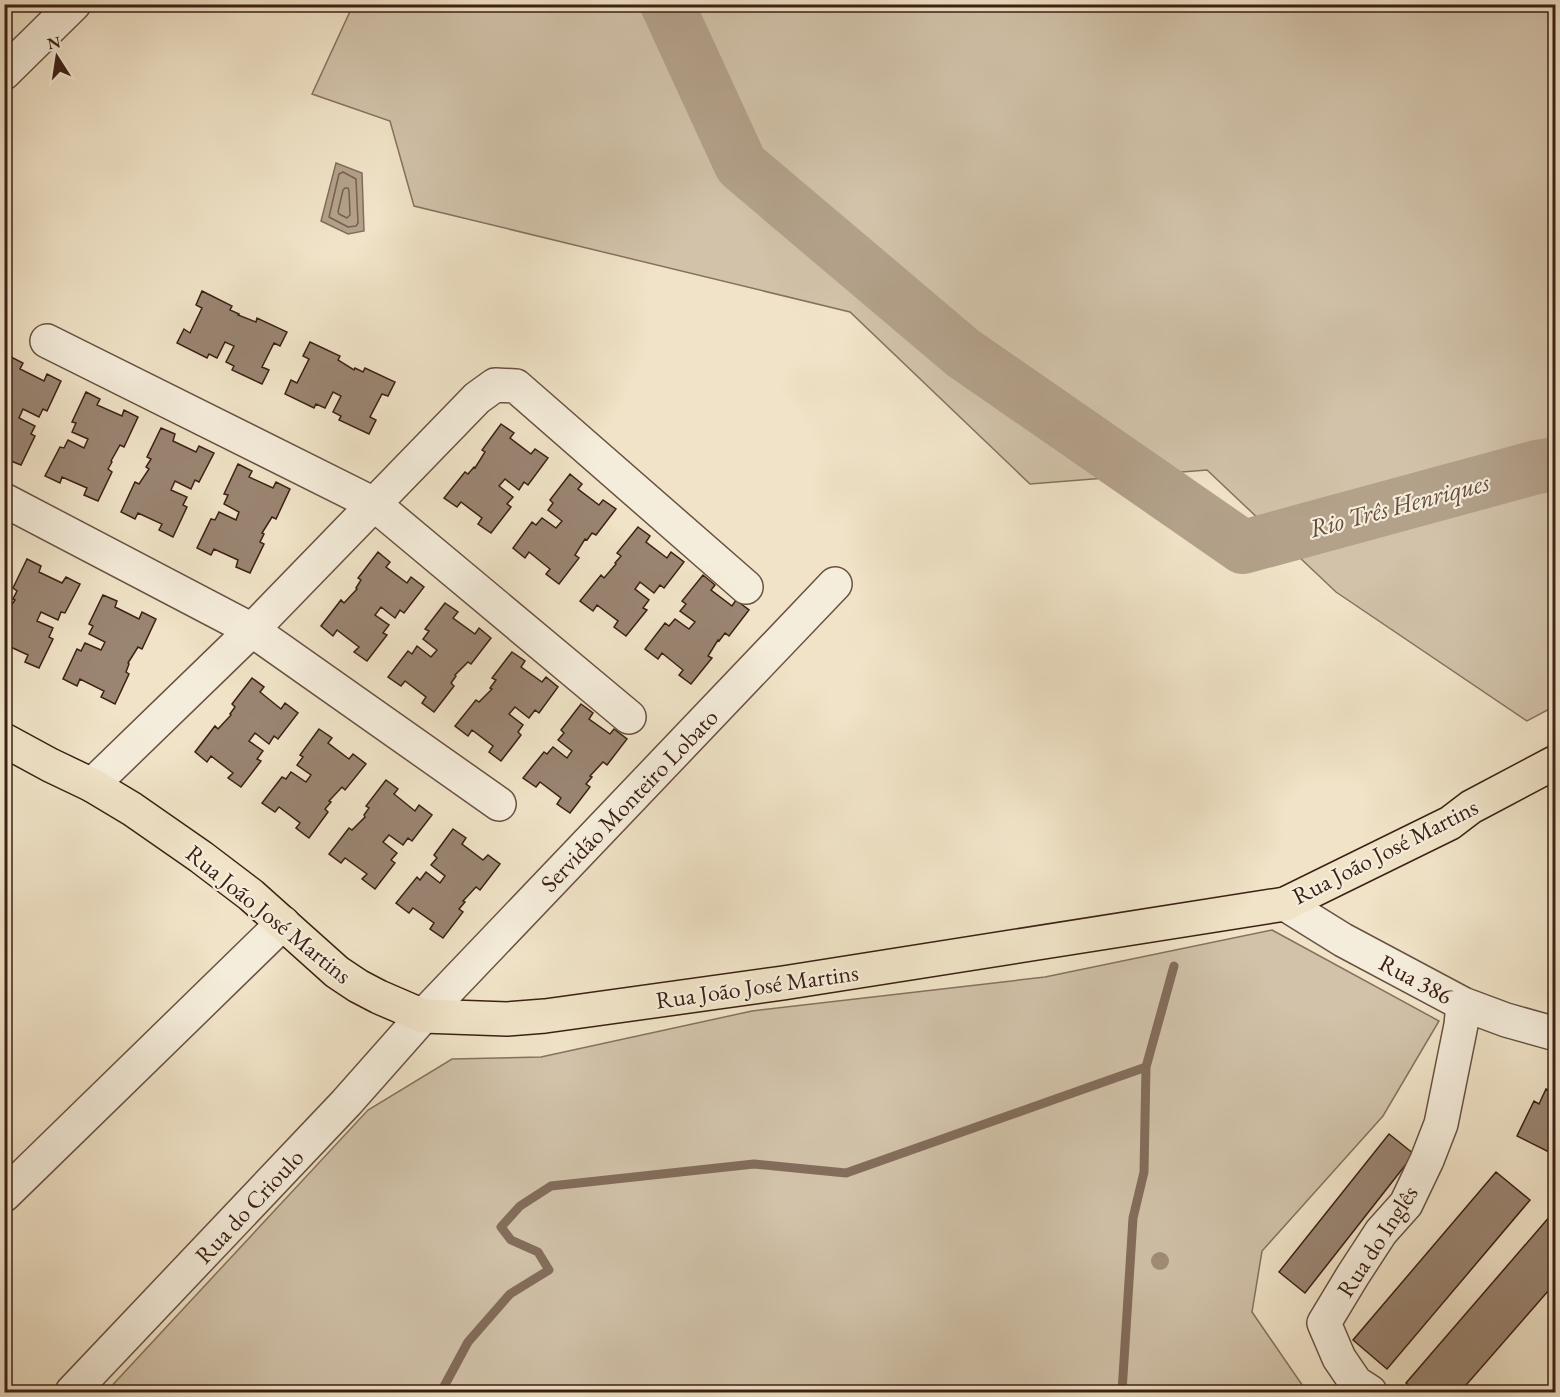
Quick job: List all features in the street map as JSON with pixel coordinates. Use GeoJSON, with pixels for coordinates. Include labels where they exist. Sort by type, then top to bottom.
{"type":"FeatureCollection","features":[{"type":"Feature","properties":{"kind":"main road","name":"Rua João José Martins"},"geometry":{"type":"LineString","coordinates":[[4,740],[92,785],[201,856],[235,881],[337,972],[358,986],[397,1006],[423,1016],[507,1019],[545,1016],[783,983],[1285,904],[1350,870],[1450,823],[1471,807],[1556,762]]}},
{"type":"Feature","properties":{"kind":"street"},"geometry":{"type":"LineString","coordinates":[[4,73],[74,4]]}},
{"type":"Feature","properties":{"kind":"street"},"geometry":{"type":"LineString","coordinates":[[47,341],[374,504],[629,717]]}},
{"type":"Feature","properties":{"kind":"street"},"geometry":{"type":"LineString","coordinates":[[92,785],[252,630],[477,398],[495,385],[516,386],[746,587]]}},
{"type":"Feature","properties":{"kind":"street"},"geometry":{"type":"LineString","coordinates":[[4,500],[252,630],[499,804]]}},
{"type":"Feature","properties":{"kind":"street","name":"Servidão Monteiro Lobato"},"geometry":{"type":"LineString","coordinates":[[423,1016],[835,584]]}},
{"type":"Feature","properties":{"kind":"street","name":"Rua 386"},"geometry":{"type":"LineString","coordinates":[[1285,904],[1342,940],[1463,1004],[1506,1020],[1556,1034]]}},
{"type":"Feature","properties":{"kind":"street"},"geometry":{"type":"LineString","coordinates":[[4,1195],[283,923]]}},
{"type":"Feature","properties":{"kind":"street","name":"Rua do Inglês"},"geometry":{"type":"LineString","coordinates":[[1371,1392],[1356,1383],[1339,1358],[1324,1323],[1381,1232],[1406,1204],[1427,1160],[1441,1124],[1461,1025],[1463,1004]]}},
{"type":"Feature","properties":{"kind":"street","name":"Rua do Crioulo"},"geometry":{"type":"LineString","coordinates":[[72,1392],[346,1103],[423,1016]]}},
{"type":"Feature","properties":{"kind":"shaded area"},"geometry":{"type":"Polygon","coordinates":[[[353,5],[1555,5],[1555,706],[1527,721],[1336,592],[1207,470],[1030,484],[850,312],[414,206],[390,121],[312,94],[353,5]]]}},
{"type":"Feature","properties":{"kind":"shaded area"},"geometry":{"type":"Polygon","coordinates":[[[1272,930],[1439,1021],[1383,1116],[1262,1251],[1252,1312],[1307,1392],[106,1392],[368,1110],[452,1059],[541,1057],[752,1011],[1045,977],[1272,930]]]}},
{"type":"Feature","properties":{"kind":"water"},"geometry":{"type":"Polygon","coordinates":[[[336,163],[362,173],[364,231],[348,234],[321,221],[336,163]]]}},
{"type":"Feature","properties":{"kind":"building"},"geometry":{"type":"Polygon","coordinates":[[[202,291],[232,306],[230,310],[238,315],[256,322],[257,318],[287,332],[280,346],[274,343],[262,367],[269,370],[262,384],[232,370],[234,366],[226,362],[234,346],[225,342],[217,358],[209,354],[207,358],[177,343],[184,329],[190,333],[202,308],[196,305],[202,291]]]}},
{"type":"Feature","properties":{"kind":"building"},"geometry":{"type":"Polygon","coordinates":[[[310,342],[340,356],[338,360],[354,370],[355,368],[363,372],[365,368],[395,382],[388,396],[382,394],[370,417],[376,420],[369,434],[339,420],[341,416],[333,412],[341,396],[333,392],[325,408],[316,404],[314,408],[285,394],[291,380],[297,383],[309,359],[303,356],[310,342]]]}},
{"type":"Feature","properties":{"kind":"building"},"geometry":{"type":"Polygon","coordinates":[[[9,356],[23,363],[20,369],[44,381],[47,374],[61,381],[47,411],[43,409],[39,417],[23,409],[19,418],[35,426],[31,434],[35,436],[21,465],[6,459],[9,452],[4,450],[4,364],[9,356]]]}},
{"type":"Feature","properties":{"kind":"building"},"geometry":{"type":"Polygon","coordinates":[[[86,392],[100,399],[97,405],[122,416],[124,410],[138,417],[124,447],[120,445],[111,461],[108,469],[112,472],[98,501],[84,495],[87,488],[62,477],[60,483],[45,476],[60,447],[64,448],[68,440],[84,448],[88,439],[72,432],[76,423],[72,422],[86,392]]]}},
{"type":"Feature","properties":{"kind":"building"},"geometry":{"type":"Polygon","coordinates":[[[501,424],[514,433],[510,438],[531,454],[535,449],[548,458],[528,485],[524,482],[519,490],[505,479],[499,486],[513,497],[507,504],[511,507],[491,533],[478,524],[482,518],[461,502],[457,507],[444,498],[465,472],[468,474],[475,468],[485,452],[482,450],[501,424]]]}},
{"type":"Feature","properties":{"kind":"building"},"geometry":{"type":"Polygon","coordinates":[[[161,428],[175,434],[173,441],[196,452],[199,446],[214,453],[199,482],[195,480],[191,489],[175,481],[171,490],[187,497],[183,505],[187,507],[173,537],[159,530],[162,524],[138,513],[135,519],[121,512],[135,482],[139,484],[149,469],[146,467],[151,459],[147,457],[161,428]]]}},
{"type":"Feature","properties":{"kind":"building"},"geometry":{"type":"Polygon","coordinates":[[[238,464],[252,471],[249,477],[273,488],[276,482],[290,489],[276,519],[272,517],[262,533],[264,534],[260,542],[264,544],[250,573],[236,567],[238,560],[214,549],[211,555],[197,548],[211,519],[215,520],[219,512],[236,520],[239,512],[224,504],[228,495],[224,494],[238,464]]]}},
{"type":"Feature","properties":{"kind":"building"},"geometry":{"type":"Polygon","coordinates":[[[570,474],[582,484],[578,489],[599,505],[603,500],[616,509],[596,535],[592,533],[587,540],[585,539],[575,555],[579,558],[559,584],[546,574],[550,569],[529,552],[525,558],[513,548],[532,522],[536,525],[542,518],[556,528],[562,521],[548,510],[553,503],[550,500],[570,474]]]}},
{"type":"Feature","properties":{"kind":"building"},"geometry":{"type":"Polygon","coordinates":[[[638,527],[650,536],[646,542],[667,558],[671,552],[684,562],[664,588],[660,585],[654,593],[640,582],[635,589],[649,600],[643,608],[647,610],[626,636],[614,627],[618,621],[597,605],[593,611],[580,601],[601,575],[604,578],[616,564],[621,556],[617,553],[638,527]]]}},
{"type":"Feature","properties":{"kind":"building"},"geometry":{"type":"Polygon","coordinates":[[[378,552],[390,562],[386,567],[407,583],[411,577],[424,587],[404,613],[400,610],[395,618],[381,607],[375,615],[389,625],[383,633],[387,635],[367,661],[354,652],[359,647],[337,630],[333,636],[321,626],[341,600],[344,603],[357,589],[361,580],[358,578],[378,552]]]}},
{"type":"Feature","properties":{"kind":"building"},"geometry":{"type":"Polygon","coordinates":[[[27,559],[41,566],[39,572],[62,583],[66,577],[80,584],[65,613],[61,612],[58,620],[41,612],[37,621],[53,628],[49,637],[53,639],[39,668],[25,662],[28,655],[4,644],[4,615],[15,600],[13,599],[17,591],[13,588],[27,559]]]}},
{"type":"Feature","properties":{"kind":"building"},"geometry":{"type":"Polygon","coordinates":[[[703,575],[715,585],[711,590],[732,606],[736,600],[749,610],[729,636],[725,633],[718,640],[708,656],[712,658],[691,684],[679,675],[683,670],[662,653],[658,659],[645,649],[665,623],[669,626],[675,619],[689,629],[695,622],[680,611],[686,604],[682,601],[703,575]]]}},
{"type":"Feature","properties":{"kind":"building"},"geometry":{"type":"Polygon","coordinates":[[[103,595],[117,601],[115,607],[139,619],[142,612],[156,619],[142,649],[138,647],[128,663],[126,672],[129,674],[115,704],[101,697],[104,691],[80,679],[77,686],[63,679],[77,649],[81,651],[85,643],[101,650],[105,642],[89,634],[93,626],[89,624],[103,595]]]}},
{"type":"Feature","properties":{"kind":"building"},"geometry":{"type":"Polygon","coordinates":[[[445,603],[458,612],[453,618],[475,634],[479,628],[491,638],[471,664],[468,662],[455,675],[451,683],[454,686],[434,712],[422,703],[426,697],[405,681],[401,686],[388,677],[408,651],[412,654],[417,646],[431,657],[437,650],[423,639],[429,631],[425,629],[445,603]]]}},
{"type":"Feature","properties":{"kind":"building"},"geometry":{"type":"Polygon","coordinates":[[[512,652],[525,661],[521,667],[542,682],[546,677],[558,687],[539,713],[535,710],[529,718],[515,707],[509,714],[523,725],[518,732],[521,735],[501,761],[489,752],[493,746],[472,730],[468,736],[455,726],[476,700],[479,702],[492,689],[490,688],[496,680],[492,678],[512,652]]]}},
{"type":"Feature","properties":{"kind":"building"},"geometry":{"type":"Polygon","coordinates":[[[252,678],[264,687],[260,692],[281,709],[285,703],[298,713],[278,739],[274,736],[269,744],[255,733],[249,741],[263,751],[257,759],[261,761],[241,787],[228,778],[233,773],[211,756],[207,762],[195,752],[215,726],[218,729],[231,715],[235,707],[232,704],[252,678]]]}},
{"type":"Feature","properties":{"kind":"building"},"geometry":{"type":"Polygon","coordinates":[[[581,704],[593,713],[589,719],[610,734],[614,729],[627,739],[607,765],[603,762],[590,776],[592,777],[586,784],[590,787],[570,813],[557,804],[561,798],[540,782],[536,787],[523,778],[544,752],[547,754],[553,747],[567,758],[572,751],[558,740],[564,733],[561,730],[581,704]]]}},
{"type":"Feature","properties":{"kind":"building"},"geometry":{"type":"Polygon","coordinates":[[[319,729],[332,738],[328,743],[349,759],[353,754],[366,764],[345,790],[342,787],[329,801],[331,802],[325,809],[328,812],[309,838],[296,828],[300,823],[279,807],[275,812],[262,803],[282,777],[286,779],[291,772],[306,782],[311,775],[297,765],[303,757],[300,755],[319,729]]]}},
{"type":"Feature","properties":{"kind":"building"},"geometry":{"type":"Polygon","coordinates":[[[386,780],[398,789],[394,794],[415,811],[419,805],[432,815],[412,841],[408,838],[403,845],[389,835],[383,842],[397,853],[391,860],[395,863],[375,889],[362,879],[367,874],[345,858],[341,863],[329,854],[349,828],[352,830],[365,817],[369,808],[366,806],[386,780]]]}},
{"type":"Feature","properties":{"kind":"building"},"geometry":{"type":"Polygon","coordinates":[[[453,829],[466,838],[462,844],[483,860],[488,855],[500,864],[480,890],[476,887],[463,901],[465,902],[459,909],[463,912],[443,938],[430,929],[434,923],[413,908],[409,913],[396,903],[417,877],[420,880],[426,872],[440,883],[445,876],[431,865],[437,858],[434,855],[453,829]]]}},
{"type":"Feature","properties":{"kind":"building"},"geometry":{"type":"Polygon","coordinates":[[[1546,1089],[1556,1094],[1555,1155],[1517,1136],[1534,1101],[1539,1104],[1546,1089]]]}},
{"type":"Feature","properties":{"kind":"building"},"geometry":{"type":"Polygon","coordinates":[[[1389,1134],[1414,1154],[1305,1293],[1279,1272],[1389,1134]]]}},
{"type":"Feature","properties":{"kind":"building"},"geometry":{"type":"Polygon","coordinates":[[[1496,1172],[1530,1200],[1387,1369],[1353,1340],[1496,1172]]]}},
{"type":"Feature","properties":{"kind":"building"},"geometry":{"type":"Polygon","coordinates":[[[1551,1215],[1556,1219],[1556,1282],[1460,1392],[1417,1392],[1406,1383],[1551,1215]]]}},
{"type":"Feature","properties":{"kind":"waterway","name":"Rio Três Henriques"},"geometry":{"type":"LineString","coordinates":[[667,4],[741,165],[963,353],[1243,547],[1537,467],[1556,464]]}},
{"type":"Feature","properties":{"kind":"waterway"},"geometry":{"type":"LineString","coordinates":[[1122,1392],[1133,1218],[1144,1172],[1146,1067],[1174,966]]}},
{"type":"Feature","properties":{"kind":"waterway"},"geometry":{"type":"LineString","coordinates":[[441,1392],[468,1342],[510,1294],[549,1270],[538,1252],[511,1240],[501,1227],[520,1206],[551,1186],[754,1164],[846,1173],[1146,1067]]}}]}
